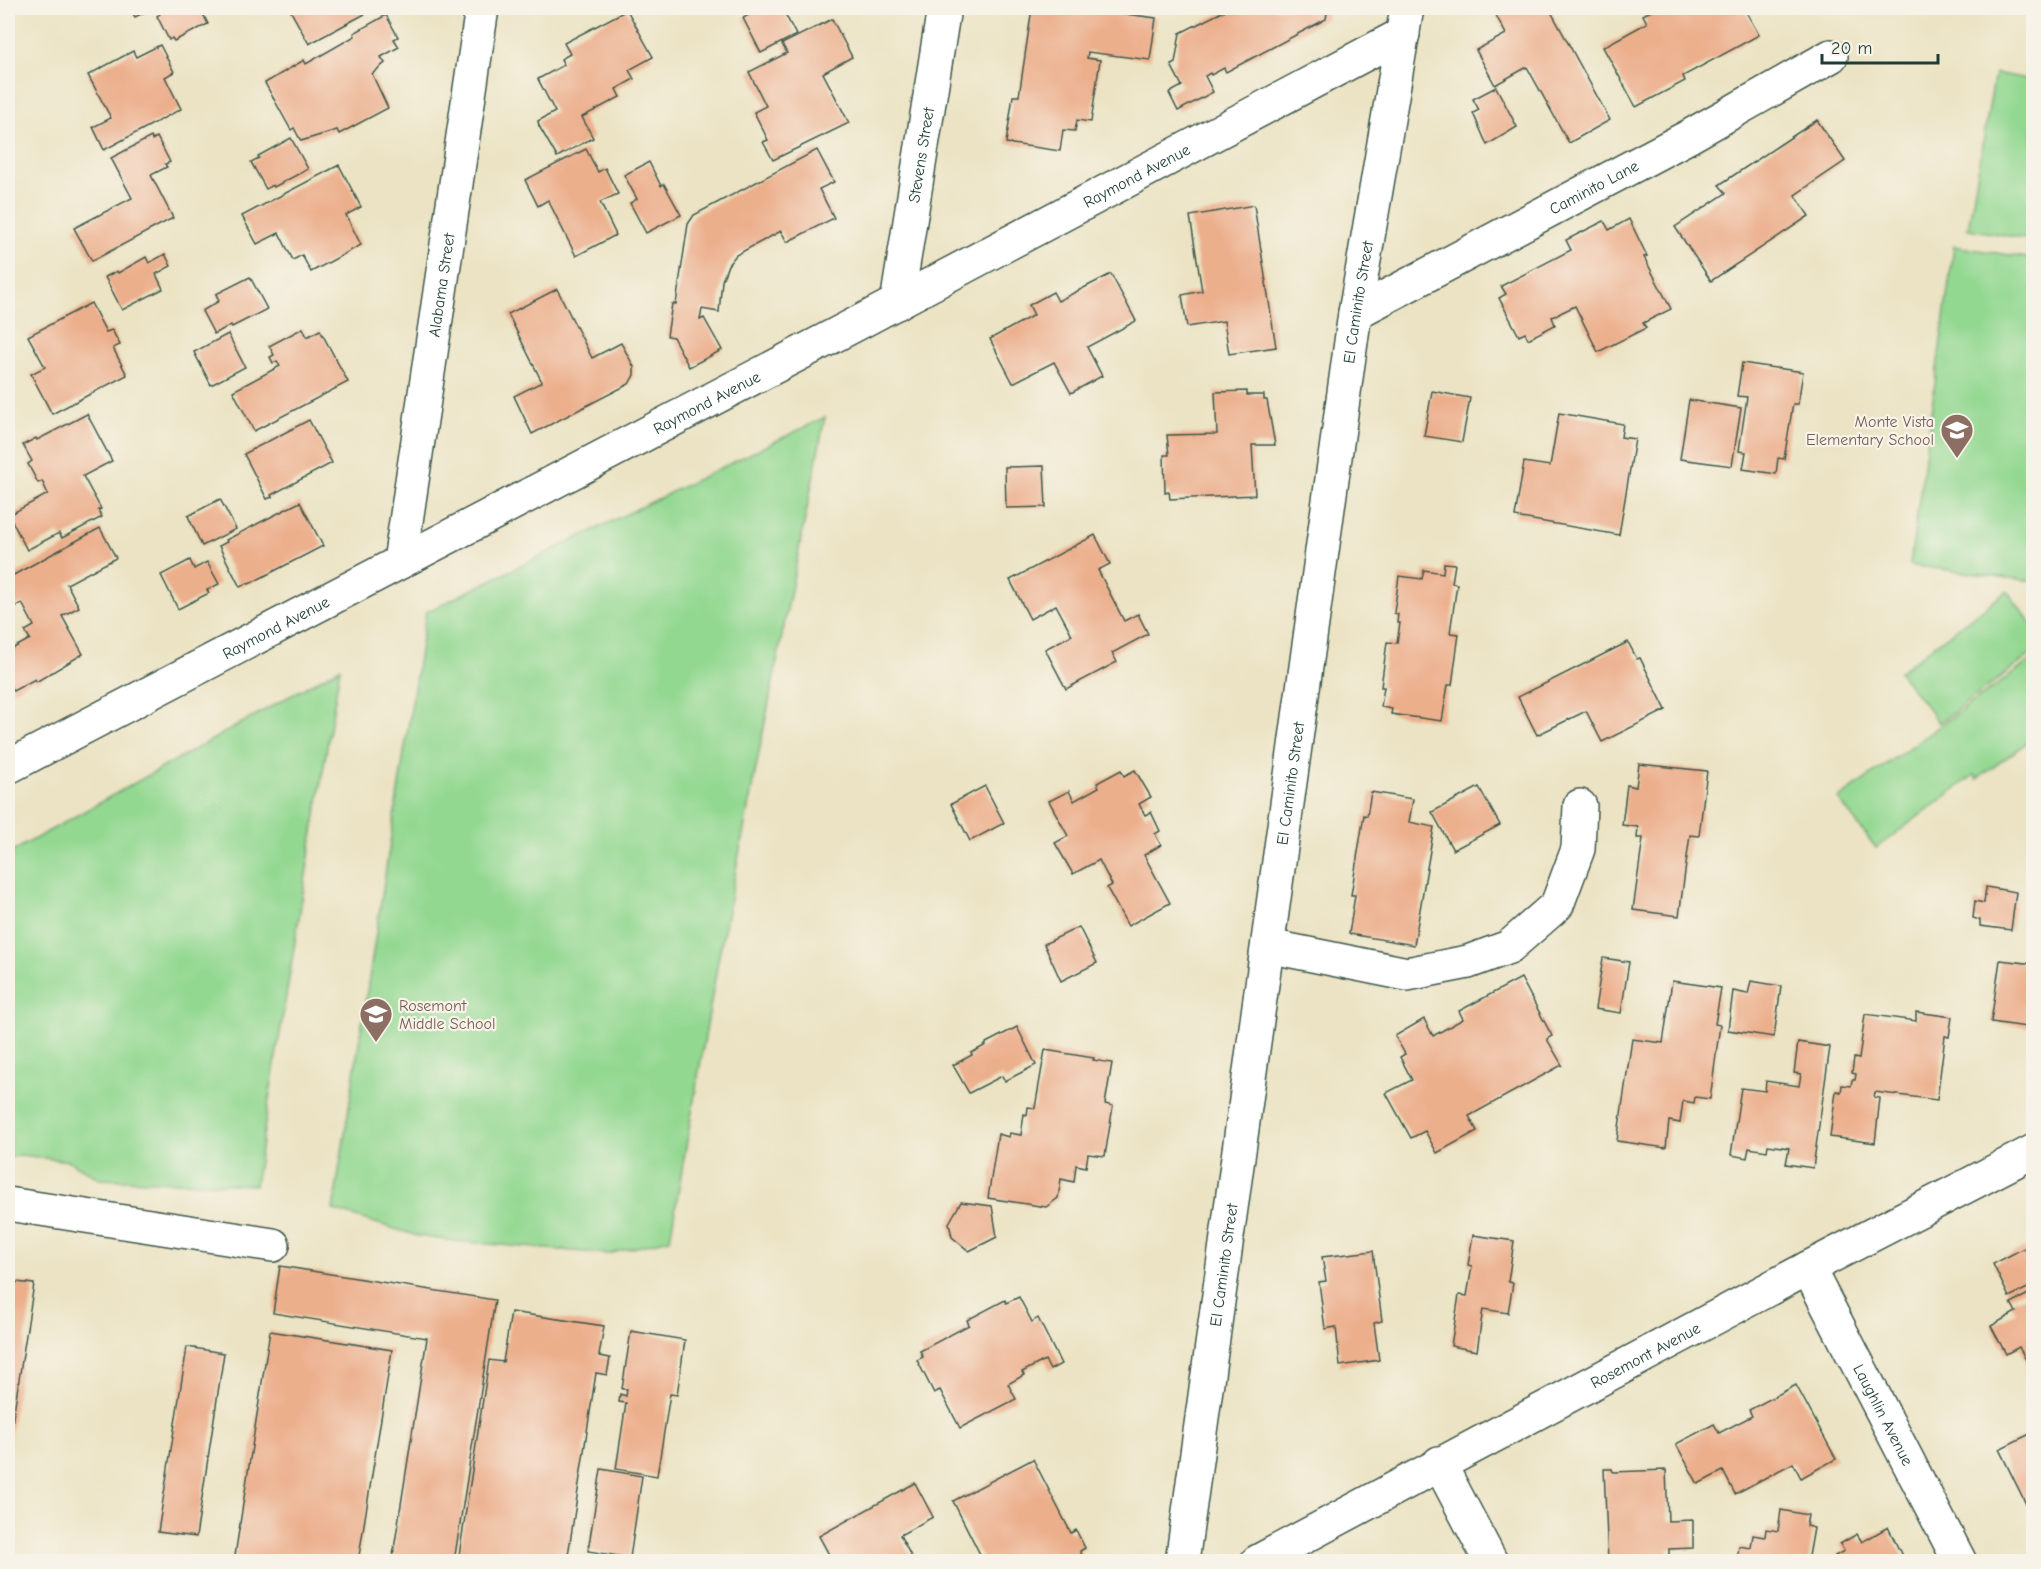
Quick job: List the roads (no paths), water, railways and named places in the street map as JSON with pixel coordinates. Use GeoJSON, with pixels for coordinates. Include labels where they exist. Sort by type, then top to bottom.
{"type":"FeatureCollection","features":[{"type":"Feature","properties":{"kind":"street","name":"Alabama Street"},"geometry":{"type":"LineString","coordinates":[[400,562],[482,8]]}},
{"type":"Feature","properties":{"kind":"street","name":"Stevens Street"},"geometry":{"type":"LineString","coordinates":[[897,303],[944,8]]}},
{"type":"Feature","properties":{"kind":"street","name":"Raymond Avenue"},"geometry":{"type":"LineString","coordinates":[[8,767],[897,303],[1405,21]]}},
{"type":"Feature","properties":{"kind":"street","name":"El Caminito Street"},"geometry":{"type":"LineString","coordinates":[[1182,1562],[1355,313],[1405,21]]}},
{"type":"Feature","properties":{"kind":"street","name":"Caminito Lane"},"geometry":{"type":"LineString","coordinates":[[1355,313],[1688,137],[1831,56]]}},
{"type":"Feature","properties":{"kind":"street"},"geometry":{"type":"LineString","coordinates":[[1268,946],[1407,974],[1468,962],[1509,947],[1557,905],[1578,849],[1580,806]]}},
{"type":"Feature","properties":{"kind":"street","name":"Rosemont Avenue"},"geometry":{"type":"LineString","coordinates":[[1257,1562],[1439,1463],[2034,1151]]}},
{"type":"Feature","properties":{"kind":"street"},"geometry":{"type":"LineString","coordinates":[[8,1204],[273,1245]]}},
{"type":"Feature","properties":{"kind":"street","name":"Laughlin Avenue"},"geometry":{"type":"LineString","coordinates":[[1808,1268],[1960,1562]]}},
{"type":"Feature","properties":{"kind":"street"},"geometry":{"type":"LineString","coordinates":[[1439,1463],[1491,1562]]}},
{"type":"Feature","properties":{"kind":"place","name":"Monte Vista Elementary School"},"geometry":{"type":"Point","coordinates":[1957,459]}},
{"type":"Feature","properties":{"kind":"place","name":"Rosemont Middle School"},"geometry":{"type":"Point","coordinates":[376,1043]}}]}
